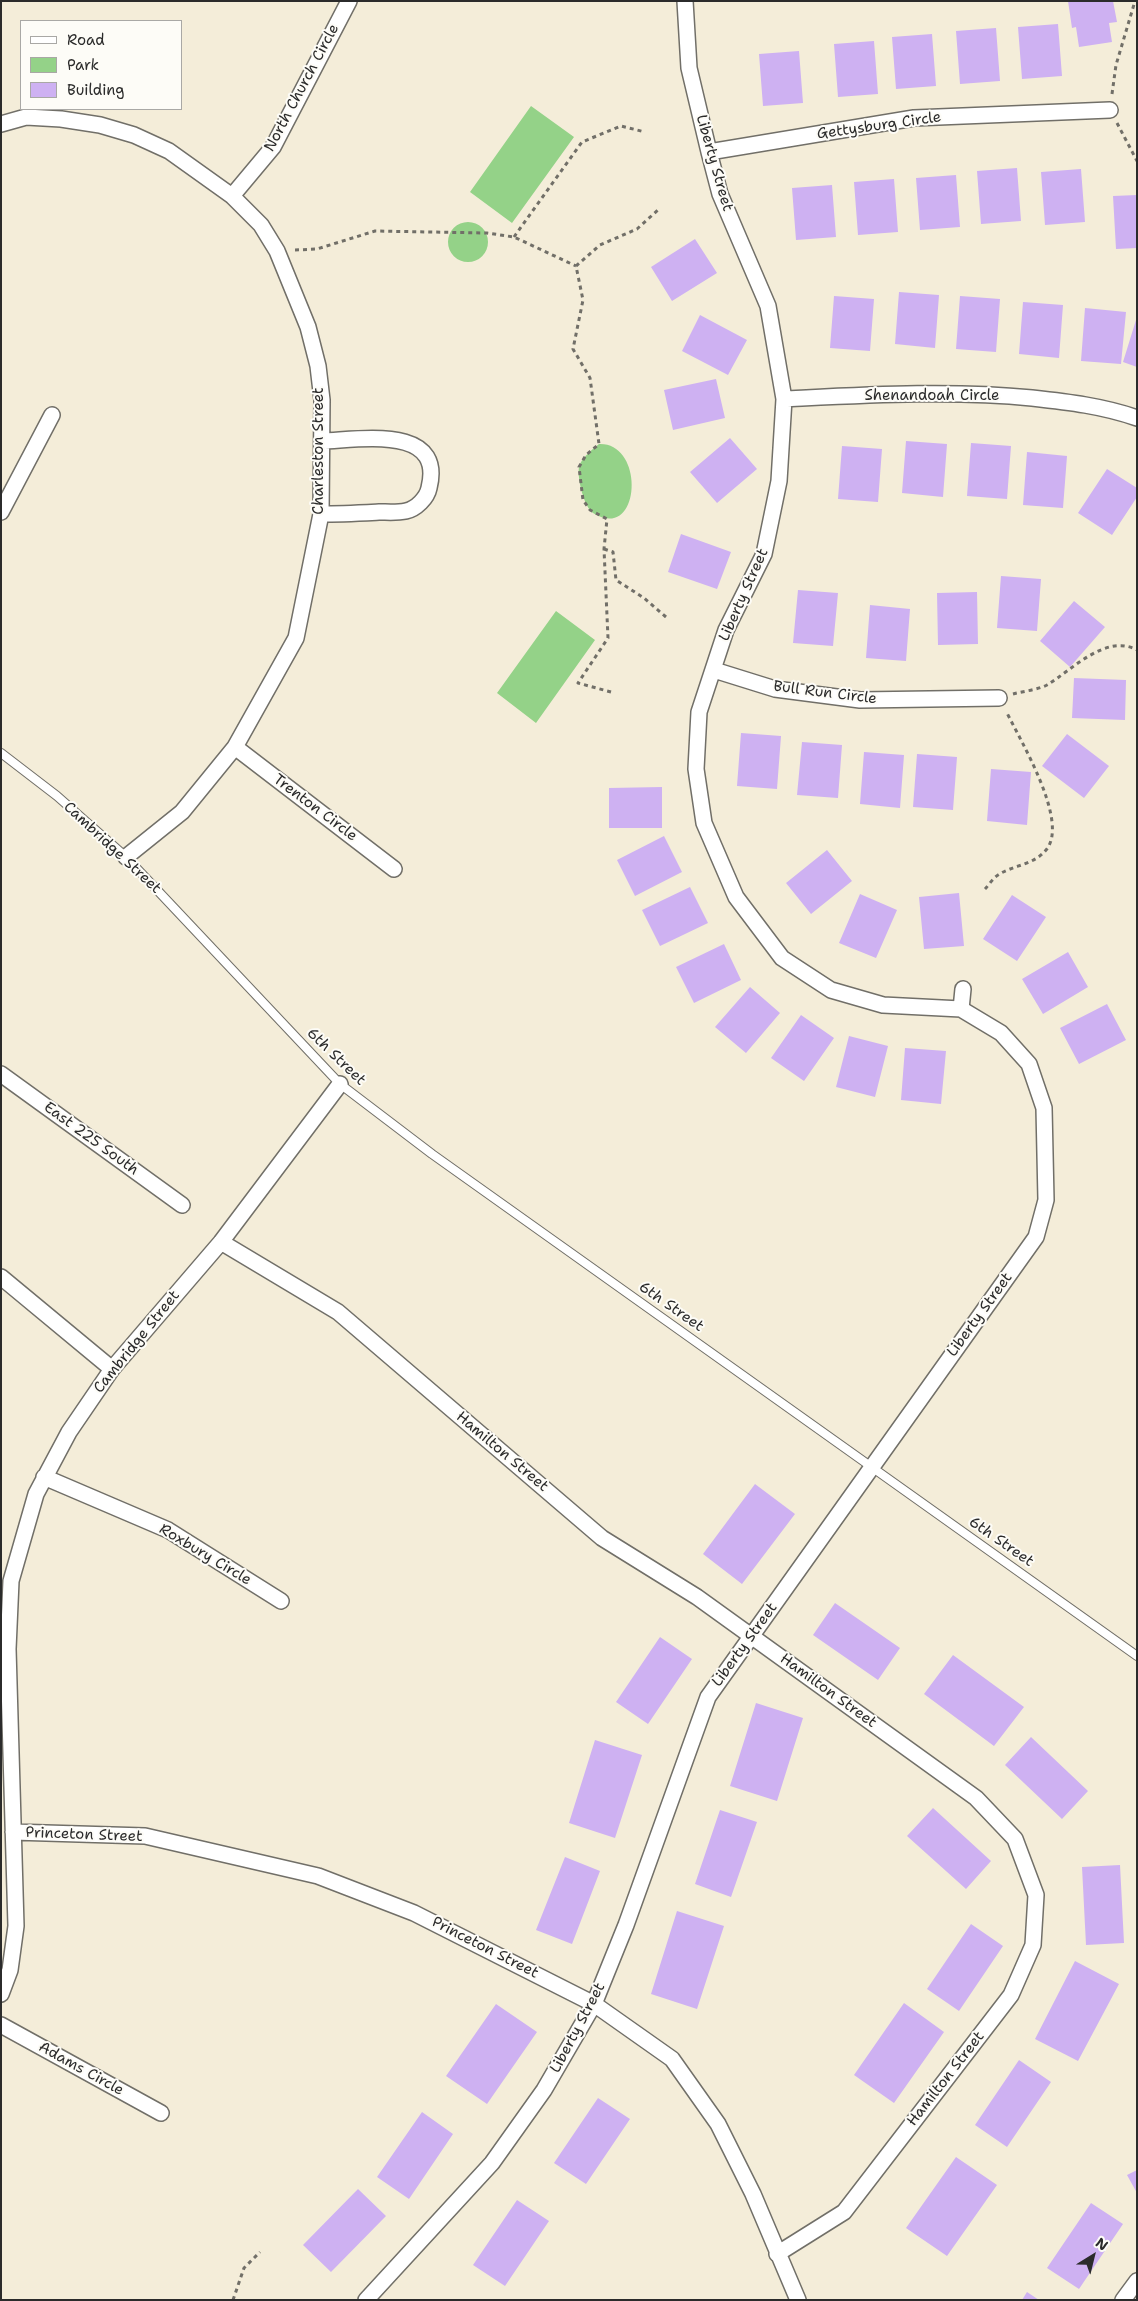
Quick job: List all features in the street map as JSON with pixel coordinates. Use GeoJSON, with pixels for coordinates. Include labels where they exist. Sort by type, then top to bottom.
{"type":"FeatureCollection","features":[{"type":"Feature","properties":{"kind":"street","name":"North Church Circle"},"geometry":{"type":"LineString","coordinates":[[232,196],[273,147],[349,1]]}},
{"type":"Feature","properties":{"kind":"street","name":"Liberty Street"},"geometry":{"type":"LineString","coordinates":[[367,2299],[492,2163],[544,2090],[594,2004],[626,1925],[708,1697],[1036,1237],[1046,1200],[1044,1108],[1029,1064],[1001,1033],[961,1010],[883,1005],[832,990],[782,958],[736,897],[704,823],[696,769],[699,712],[726,630],[764,554],[779,481],[784,399],[768,306],[720,194],[709,152],[689,68],[685,1]]}},
{"type":"Feature","properties":{"kind":"street","name":"Gettysburg Circle"},"geometry":{"type":"LineString","coordinates":[[709,152],[914,118],[1110,110]]}},
{"type":"Feature","properties":{"kind":"street","name":"Charleston Street"},"geometry":{"type":"LineString","coordinates":[[1,124],[26,117],[61,118],[100,125],[134,135],[169,151],[232,196],[261,225],[277,251],[308,327],[318,366],[322,400],[321,514],[296,638],[235,747],[182,812],[126,857]]}},
{"type":"Feature","properties":{"kind":"street","name":"Shenandoah Circle"},"geometry":{"type":"LineString","coordinates":[[784,399],[980,393],[1071,402],[1115,411],[1137,418]]}},
{"type":"Feature","properties":{"kind":"street"},"geometry":{"type":"LineString","coordinates":[[1,512],[52,415]]}},
{"type":"Feature","properties":{"kind":"street"},"geometry":{"type":"LineString","coordinates":[[321,514],[407,511],[423,501],[429,490],[431,467],[424,454],[408,442],[393,439],[322,441]]}},
{"type":"Feature","properties":{"kind":"street","name":"Bull Run Circle"},"geometry":{"type":"LineString","coordinates":[[714,670],[775,689],[860,700],[999,698]]}},
{"type":"Feature","properties":{"kind":"street","name":"Trenton Circle"},"geometry":{"type":"LineString","coordinates":[[235,747],[394,869]]}},
{"type":"Feature","properties":{"kind":"street"},"geometry":{"type":"LineString","coordinates":[[961,1010],[963,989]]}},
{"type":"Feature","properties":{"kind":"street","name":"East 225 South"},"geometry":{"type":"LineString","coordinates":[[1,1074],[182,1205]]}},
{"type":"Feature","properties":{"kind":"street","name":"Cambridge Street"},"geometry":{"type":"LineString","coordinates":[[1,1994],[10,1970],[16,1926],[6,1580],[36,1494],[69,1432],[112,1369],[221,1242],[340,1084]]}},
{"type":"Feature","properties":{"kind":"street","name":"Hamilton Street"},"geometry":{"type":"LineString","coordinates":[[221,1242],[338,1312],[602,1538],[697,1597],[976,1798],[1015,1839],[1036,1895],[1033,1945],[1011,1995],[844,2212],[777,2254]]}},
{"type":"Feature","properties":{"kind":"street"},"geometry":{"type":"LineString","coordinates":[[1,1277],[112,1369]]}},
{"type":"Feature","properties":{"kind":"street","name":"Roxbury Circle"},"geometry":{"type":"LineString","coordinates":[[44,1477],[168,1530],[281,1601]]}},
{"type":"Feature","properties":{"kind":"street","name":"Princeton Street"},"geometry":{"type":"LineString","coordinates":[[13,1832],[145,1836],[318,1876],[414,1913],[594,2004],[672,2059],[718,2124],[753,2194],[798,2300]]}},
{"type":"Feature","properties":{"kind":"street","name":"Adams Circle"},"geometry":{"type":"LineString","coordinates":[[1,2025],[161,2113]]}},
{"type":"Feature","properties":{"kind":"street"},"geometry":{"type":"LineString","coordinates":[[1123,2300],[1137,2280]]}},
{"type":"Feature","properties":{"kind":"lane","name":"Cambridge Street"},"geometry":{"type":"LineString","coordinates":[[1,753],[57,796],[126,857],[214,952]]}},
{"type":"Feature","properties":{"kind":"lane","name":"6th Street"},"geometry":{"type":"LineString","coordinates":[[214,952],[340,1084],[432,1154],[1137,1656]]}},
{"type":"Feature","properties":{"kind":"path"},"geometry":{"type":"LineString","coordinates":[[1135,1],[1116,64],[1110,110],[1137,160]]}},
{"type":"Feature","properties":{"kind":"path"},"geometry":{"type":"LineString","coordinates":[[514,237],[582,142],[621,126],[645,132]]}},
{"type":"Feature","properties":{"kind":"path"},"geometry":{"type":"LineString","coordinates":[[576,266],[600,245],[637,228],[659,210]]}},
{"type":"Feature","properties":{"kind":"path"},"geometry":{"type":"LineString","coordinates":[[277,251],[317,249],[375,231],[487,233],[514,237],[576,266]]}},
{"type":"Feature","properties":{"kind":"path"},"geometry":{"type":"LineString","coordinates":[[576,266],[583,300],[573,349],[590,378],[599,444],[586,455],[579,467],[583,500],[590,510],[607,519],[604,549],[608,638],[578,683],[611,692]]}},
{"type":"Feature","properties":{"kind":"path"},"geometry":{"type":"LineString","coordinates":[[604,549],[613,552],[616,580],[644,598],[666,617]]}},
{"type":"Feature","properties":{"kind":"path"},"geometry":{"type":"LineString","coordinates":[[985,889],[998,875],[1032,861],[1046,850],[1053,830],[1051,810],[1042,786],[999,698],[1045,686],[1105,647],[1129,645],[1137,650]]}},
{"type":"Feature","properties":{"kind":"path"},"geometry":{"type":"LineString","coordinates":[[233,2300],[244,2268],[260,2252]]}},
{"type":"Feature","properties":{"kind":"green space"},"geometry":{"type":"Polygon","coordinates":[[[531,106],[574,137],[512,223],[470,192],[531,106]]]}},
{"type":"Feature","properties":{"kind":"green space"},"geometry":{"type":"Polygon","coordinates":[[[468,222],[482,228],[488,242],[482,256],[468,262],[454,256],[448,242],[454,228],[468,222]]]}},
{"type":"Feature","properties":{"kind":"green space"},"geometry":{"type":"Polygon","coordinates":[[[599,444],[614,448],[625,458],[630,473],[632,489],[628,504],[621,515],[609,519],[590,510],[584,499],[579,478],[579,467],[582,460],[599,444]]]}},
{"type":"Feature","properties":{"kind":"green space"},"geometry":{"type":"Polygon","coordinates":[[[556,611],[595,640],[536,723],[497,693],[556,611]]]}},
{"type":"Feature","properties":{"kind":"building"},"geometry":{"type":"Polygon","coordinates":[[[1068,1],[1113,1],[1117,22],[1109,23],[1112,42],[1079,47],[1076,27],[1072,28],[1068,1]]]}},
{"type":"Feature","properties":{"kind":"building"},"geometry":{"type":"Polygon","coordinates":[[[1058,24],[1062,76],[1022,79],[1018,27],[1058,24]]]}},
{"type":"Feature","properties":{"kind":"building"},"geometry":{"type":"Polygon","coordinates":[[[996,28],[1000,81],[960,84],[956,31],[996,28]]]}},
{"type":"Feature","properties":{"kind":"building"},"geometry":{"type":"Polygon","coordinates":[[[932,34],[936,86],[896,89],[892,37],[932,34]]]}},
{"type":"Feature","properties":{"kind":"building"},"geometry":{"type":"Polygon","coordinates":[[[874,41],[878,94],[838,97],[834,44],[874,41]]]}},
{"type":"Feature","properties":{"kind":"building"},"geometry":{"type":"Polygon","coordinates":[[[799,51],[803,103],[763,106],[759,54],[799,51]]]}},
{"type":"Feature","properties":{"kind":"building"},"geometry":{"type":"Polygon","coordinates":[[[1017,168],[1021,221],[981,224],[977,171],[1017,168]]]}},
{"type":"Feature","properties":{"kind":"building"},"geometry":{"type":"Polygon","coordinates":[[[1081,169],[1085,222],[1045,225],[1041,172],[1081,169]]]}},
{"type":"Feature","properties":{"kind":"building"},"geometry":{"type":"Polygon","coordinates":[[[956,175],[960,227],[920,230],[916,178],[956,175]]]}},
{"type":"Feature","properties":{"kind":"building"},"geometry":{"type":"Polygon","coordinates":[[[894,179],[898,232],[858,235],[854,182],[894,179]]]}},
{"type":"Feature","properties":{"kind":"building"},"geometry":{"type":"Polygon","coordinates":[[[832,185],[836,237],[796,240],[792,188],[832,185]]]}},
{"type":"Feature","properties":{"kind":"building"},"geometry":{"type":"Polygon","coordinates":[[[1137,195],[1137,248],[1116,249],[1113,196],[1137,195]]]}},
{"type":"Feature","properties":{"kind":"building"},"geometry":{"type":"Polygon","coordinates":[[[695,239],[717,273],[672,301],[651,267],[695,239]]]}},
{"type":"Feature","properties":{"kind":"building"},"geometry":{"type":"Polygon","coordinates":[[[899,292],[939,295],[935,348],[895,344],[899,292]]]}},
{"type":"Feature","properties":{"kind":"building"},"geometry":{"type":"Polygon","coordinates":[[[834,296],[874,299],[870,351],[830,348],[834,296]]]}},
{"type":"Feature","properties":{"kind":"building"},"geometry":{"type":"Polygon","coordinates":[[[960,296],[1000,299],[996,352],[956,349],[960,296]]]}},
{"type":"Feature","properties":{"kind":"building"},"geometry":{"type":"Polygon","coordinates":[[[1023,302],[1063,305],[1059,358],[1019,354],[1023,302]]]}},
{"type":"Feature","properties":{"kind":"building"},"geometry":{"type":"Polygon","coordinates":[[[1085,308],[1126,312],[1121,364],[1081,361],[1085,308]]]}},
{"type":"Feature","properties":{"kind":"building"},"geometry":{"type":"Polygon","coordinates":[[[700,315],[747,340],[728,375],[682,351],[700,315]]]}},
{"type":"Feature","properties":{"kind":"building"},"geometry":{"type":"Polygon","coordinates":[[[1137,320],[1137,367],[1123,362],[1137,320]]]}},
{"type":"Feature","properties":{"kind":"building"},"geometry":{"type":"Polygon","coordinates":[[[716,379],[725,418],[673,430],[664,390],[716,379]]]}},
{"type":"Feature","properties":{"kind":"building"},"geometry":{"type":"Polygon","coordinates":[[[730,438],[757,469],[717,503],[690,472],[730,438]]]}},
{"type":"Feature","properties":{"kind":"building"},"geometry":{"type":"Polygon","coordinates":[[[906,441],[947,444],[943,497],[902,493],[906,441]]]}},
{"type":"Feature","properties":{"kind":"building"},"geometry":{"type":"Polygon","coordinates":[[[971,443],[1011,446],[1007,499],[967,496],[971,443]]]}},
{"type":"Feature","properties":{"kind":"building"},"geometry":{"type":"Polygon","coordinates":[[[842,446],[882,449],[878,502],[838,499],[842,446]]]}},
{"type":"Feature","properties":{"kind":"building"},"geometry":{"type":"Polygon","coordinates":[[[1027,452],[1067,456],[1063,508],[1023,505],[1027,452]]]}},
{"type":"Feature","properties":{"kind":"building"},"geometry":{"type":"Polygon","coordinates":[[[1107,469],[1137,488],[1137,497],[1112,535],[1078,513],[1107,469]]]}},
{"type":"Feature","properties":{"kind":"building"},"geometry":{"type":"Polygon","coordinates":[[[681,534],[731,552],[717,589],[668,572],[681,534]]]}},
{"type":"Feature","properties":{"kind":"building"},"geometry":{"type":"Polygon","coordinates":[[[1001,576],[1041,579],[1037,631],[997,628],[1001,576]]]}},
{"type":"Feature","properties":{"kind":"building"},"geometry":{"type":"Polygon","coordinates":[[[798,590],[838,593],[833,646],[793,643],[798,590]]]}},
{"type":"Feature","properties":{"kind":"building"},"geometry":{"type":"Polygon","coordinates":[[[977,592],[978,644],[938,645],[937,593],[977,592]]]}},
{"type":"Feature","properties":{"kind":"building"},"geometry":{"type":"Polygon","coordinates":[[[1074,601],[1105,627],[1070,667],[1040,641],[1074,601]]]}},
{"type":"Feature","properties":{"kind":"building"},"geometry":{"type":"Polygon","coordinates":[[[870,605],[910,609],[906,661],[866,658],[870,605]]]}},
{"type":"Feature","properties":{"kind":"building"},"geometry":{"type":"Polygon","coordinates":[[[1074,678],[1126,680],[1125,720],[1072,718],[1074,678]]]}},
{"type":"Feature","properties":{"kind":"building"},"geometry":{"type":"Polygon","coordinates":[[[741,733],[781,736],[777,789],[737,786],[741,733]]]}},
{"type":"Feature","properties":{"kind":"building"},"geometry":{"type":"Polygon","coordinates":[[[1067,734],[1109,766],[1084,798],[1042,766],[1067,734]]]}},
{"type":"Feature","properties":{"kind":"building"},"geometry":{"type":"Polygon","coordinates":[[[802,742],[842,745],[838,798],[797,795],[802,742]]]}},
{"type":"Feature","properties":{"kind":"building"},"geometry":{"type":"Polygon","coordinates":[[[864,752],[904,755],[900,808],[860,804],[864,752]]]}},
{"type":"Feature","properties":{"kind":"building"},"geometry":{"type":"Polygon","coordinates":[[[917,754],[957,757],[953,810],[913,807],[917,754]]]}},
{"type":"Feature","properties":{"kind":"building"},"geometry":{"type":"Polygon","coordinates":[[[991,769],[1031,772],[1027,825],[987,821],[991,769]]]}},
{"type":"Feature","properties":{"kind":"building"},"geometry":{"type":"Polygon","coordinates":[[[662,787],[662,828],[609,828],[609,788],[662,787]]]}},
{"type":"Feature","properties":{"kind":"building"},"geometry":{"type":"Polygon","coordinates":[[[664,836],[682,872],[635,896],[617,860],[664,836]]]}},
{"type":"Feature","properties":{"kind":"building"},"geometry":{"type":"Polygon","coordinates":[[[827,850],[852,881],[811,914],[786,883],[827,850]]]}},
{"type":"Feature","properties":{"kind":"building"},"geometry":{"type":"Polygon","coordinates":[[[690,887],[708,923],[660,946],[642,910],[690,887]]]}},
{"type":"Feature","properties":{"kind":"building"},"geometry":{"type":"Polygon","coordinates":[[[959,893],[964,946],[924,949],[919,897],[959,893]]]}},
{"type":"Feature","properties":{"kind":"building"},"geometry":{"type":"Polygon","coordinates":[[[860,894],[897,910],[876,958],[839,943],[860,894]]]}},
{"type":"Feature","properties":{"kind":"building"},"geometry":{"type":"Polygon","coordinates":[[[1012,895],[1046,917],[1017,961],[983,939],[1012,895]]]}},
{"type":"Feature","properties":{"kind":"building"},"geometry":{"type":"Polygon","coordinates":[[[724,944],[741,980],[694,1003],[676,967],[724,944]]]}},
{"type":"Feature","properties":{"kind":"building"},"geometry":{"type":"Polygon","coordinates":[[[1068,952],[1088,987],[1043,1014],[1022,979],[1068,952]]]}},
{"type":"Feature","properties":{"kind":"building"},"geometry":{"type":"Polygon","coordinates":[[[750,987],[780,1013],[746,1053],[715,1027],[750,987]]]}},
{"type":"Feature","properties":{"kind":"building"},"geometry":{"type":"Polygon","coordinates":[[[1107,1004],[1126,1040],[1079,1064],[1060,1028],[1107,1004]]]}},
{"type":"Feature","properties":{"kind":"building"},"geometry":{"type":"Polygon","coordinates":[[[801,1015],[834,1038],[804,1081],[771,1058],[801,1015]]]}},
{"type":"Feature","properties":{"kind":"building"},"geometry":{"type":"Polygon","coordinates":[[[849,1036],[888,1046],[875,1097],[836,1087],[849,1036]]]}},
{"type":"Feature","properties":{"kind":"building"},"geometry":{"type":"Polygon","coordinates":[[[905,1048],[946,1051],[941,1104],[901,1100],[905,1048]]]}},
{"type":"Feature","properties":{"kind":"building"},"geometry":{"type":"Polygon","coordinates":[[[755,1484],[795,1514],[742,1584],[703,1554],[755,1484]]]}},
{"type":"Feature","properties":{"kind":"building"},"geometry":{"type":"Polygon","coordinates":[[[835,1603],[900,1648],[878,1680],[813,1635],[835,1603]]]}},
{"type":"Feature","properties":{"kind":"building"},"geometry":{"type":"Polygon","coordinates":[[[660,1637],[692,1659],[648,1724],[616,1702],[660,1637]]]}},
{"type":"Feature","properties":{"kind":"building"},"geometry":{"type":"Polygon","coordinates":[[[953,1655],[1024,1707],[994,1746],[924,1694],[953,1655]]]}},
{"type":"Feature","properties":{"kind":"building"},"geometry":{"type":"Polygon","coordinates":[[[756,1703],[803,1718],[777,1801],[730,1786],[756,1703]]]}},
{"type":"Feature","properties":{"kind":"building"},"geometry":{"type":"Polygon","coordinates":[[[1031,1737],[1088,1791],[1062,1819],[1005,1765],[1031,1737]]]}},
{"type":"Feature","properties":{"kind":"building"},"geometry":{"type":"Polygon","coordinates":[[[595,1740],[642,1755],[615,1838],[569,1823],[595,1740]]]}},
{"type":"Feature","properties":{"kind":"building"},"geometry":{"type":"Polygon","coordinates":[[[933,1808],[991,1861],[966,1889],[907,1836],[933,1808]]]}},
{"type":"Feature","properties":{"kind":"building"},"geometry":{"type":"Polygon","coordinates":[[[720,1810],[757,1822],[731,1897],[695,1884],[720,1810]]]}},
{"type":"Feature","properties":{"kind":"building"},"geometry":{"type":"Polygon","coordinates":[[[565,1857],[600,1871],[572,1944],[536,1930],[565,1857]]]}},
{"type":"Feature","properties":{"kind":"building"},"geometry":{"type":"Polygon","coordinates":[[[1120,1865],[1124,1943],[1086,1945],[1082,1867],[1120,1865]]]}},
{"type":"Feature","properties":{"kind":"building"},"geometry":{"type":"Polygon","coordinates":[[[677,1911],[724,1926],[697,2009],[651,1994],[677,1911]]]}},
{"type":"Feature","properties":{"kind":"building"},"geometry":{"type":"Polygon","coordinates":[[[971,1924],[1003,1946],[959,2011],[927,1989],[971,1924]]]}},
{"type":"Feature","properties":{"kind":"building"},"geometry":{"type":"Polygon","coordinates":[[[1075,1961],[1119,1984],[1078,2061],[1035,2039],[1075,1961]]]}},
{"type":"Feature","properties":{"kind":"building"},"geometry":{"type":"Polygon","coordinates":[[[904,2003],[944,2032],[894,2103],[854,2075],[904,2003]]]}},
{"type":"Feature","properties":{"kind":"building"},"geometry":{"type":"Polygon","coordinates":[[[496,2004],[537,2032],[487,2104],[446,2076],[496,2004]]]}},
{"type":"Feature","properties":{"kind":"building"},"geometry":{"type":"Polygon","coordinates":[[[1019,2060],[1051,2082],[1007,2147],[975,2125],[1019,2060]]]}},
{"type":"Feature","properties":{"kind":"building"},"geometry":{"type":"Polygon","coordinates":[[[598,2098],[630,2119],[586,2184],[554,2163],[598,2098]]]}},
{"type":"Feature","properties":{"kind":"building"},"geometry":{"type":"Polygon","coordinates":[[[422,2112],[453,2134],[409,2199],[377,2177],[422,2112]]]}},
{"type":"Feature","properties":{"kind":"building"},"geometry":{"type":"Polygon","coordinates":[[[956,2157],[997,2185],[947,2256],[906,2228],[956,2157]]]}},
{"type":"Feature","properties":{"kind":"building"},"geometry":{"type":"Polygon","coordinates":[[[1137,2170],[1137,2193],[1127,2175],[1137,2170]]]}},
{"type":"Feature","properties":{"kind":"building"},"geometry":{"type":"Polygon","coordinates":[[[358,2189],[386,2216],[331,2272],[303,2245],[358,2189]]]}},
{"type":"Feature","properties":{"kind":"building"},"geometry":{"type":"Polygon","coordinates":[[[517,2200],[549,2221],[505,2286],[473,2265],[517,2200]]]}},
{"type":"Feature","properties":{"kind":"building"},"geometry":{"type":"Polygon","coordinates":[[[1091,2203],[1123,2224],[1079,2289],[1047,2268],[1091,2203]]]}},
{"type":"Feature","properties":{"kind":"building"},"geometry":{"type":"Polygon","coordinates":[[[1027,2292],[1039,2300],[1022,2300],[1027,2292]]]}}]}
